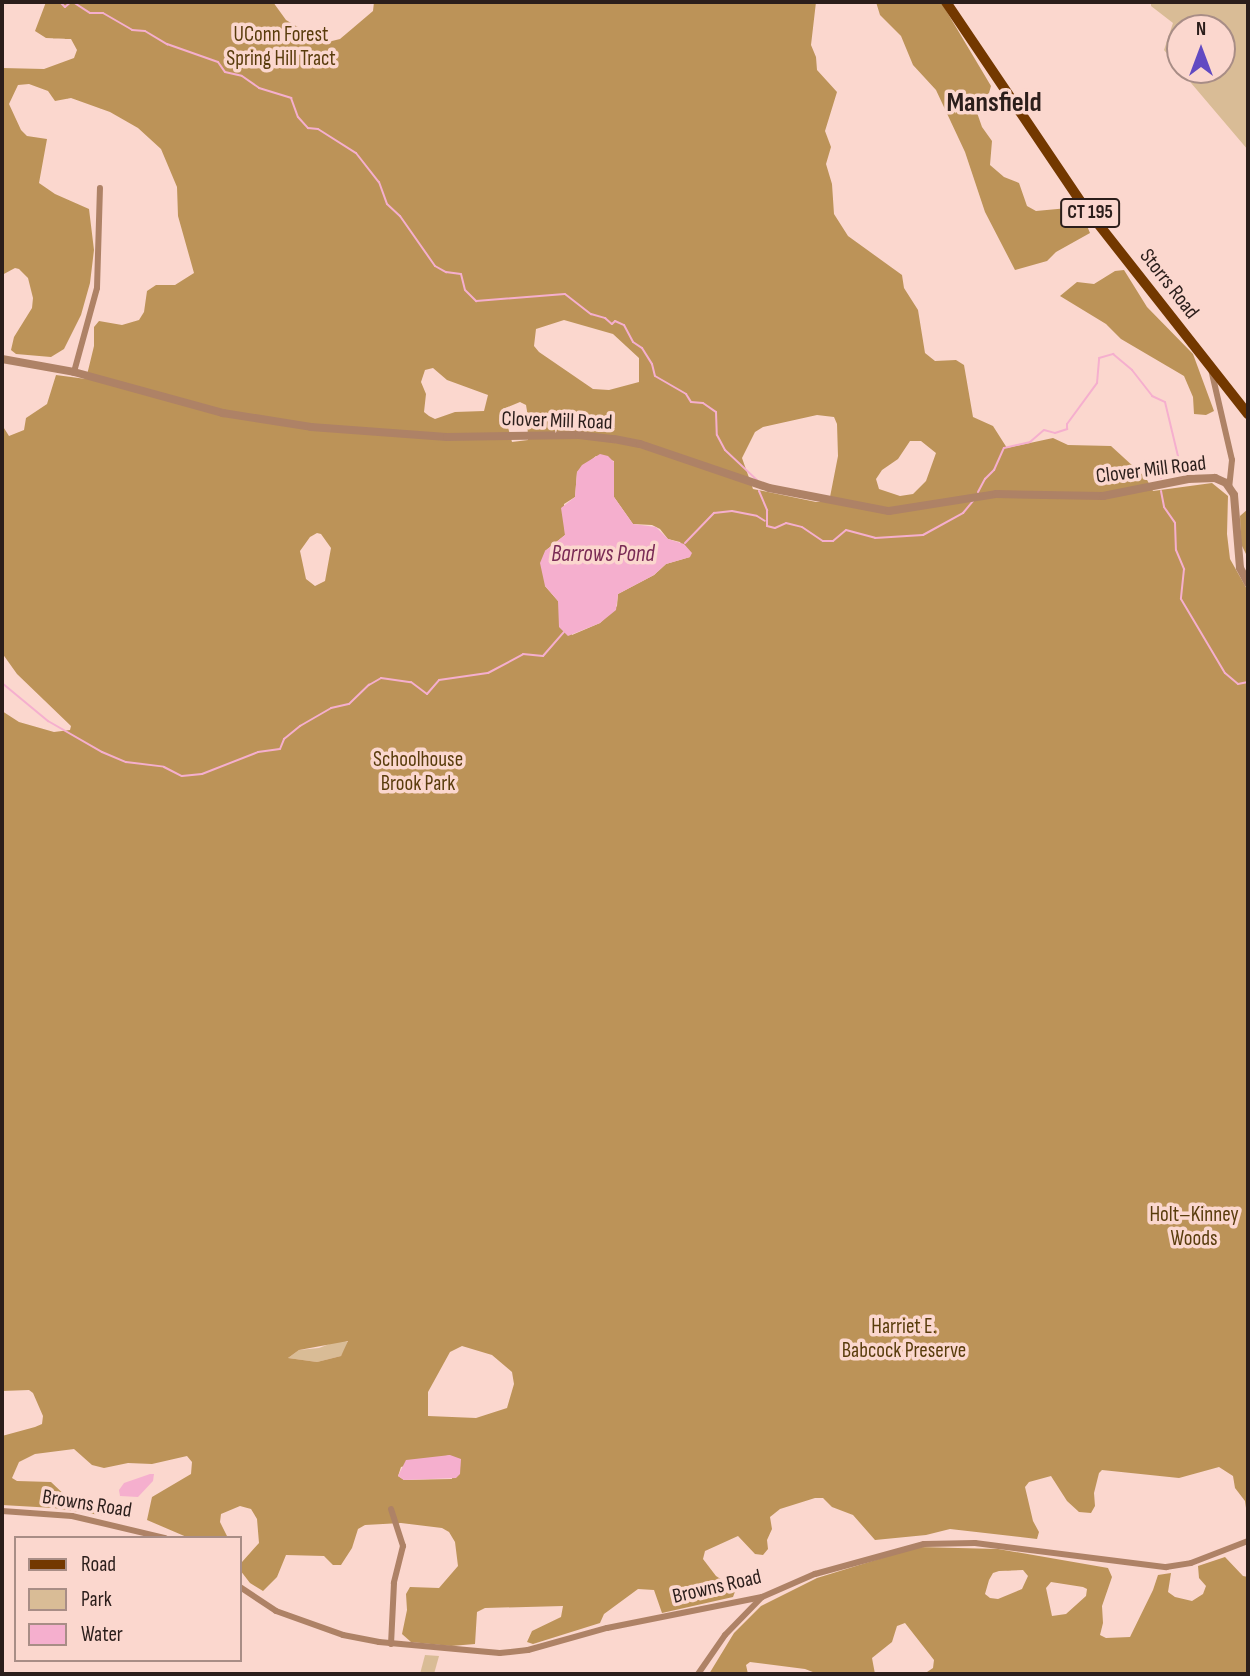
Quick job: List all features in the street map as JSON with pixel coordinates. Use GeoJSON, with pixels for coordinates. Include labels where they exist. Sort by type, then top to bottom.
{"type":"FeatureCollection","features":[{"type":"Feature","properties":{"kind":"main road","name":"Storrs Road"},"geometry":{"type":"LineString","coordinates":[[946,2],[1081,202],[1248,414]]}},
{"type":"Feature","properties":{"kind":"street"},"geometry":{"type":"LineString","coordinates":[[74,372],[97,288],[100,188]]}},
{"type":"Feature","properties":{"kind":"street","name":"Clover Mill Road"},"geometry":{"type":"LineString","coordinates":[[2,359],[74,372],[223,413],[311,427],[447,437],[579,435],[614,439],[640,444],[769,488],[889,512],[978,497],[1103,496],[1209,477],[1229,487]]}},
{"type":"Feature","properties":{"kind":"street","name":"Clover Mill Road"},"geometry":{"type":"LineString","coordinates":[[1210,367],[1232,460],[1229,487],[1235,500],[1240,568],[1248,583]]}},
{"type":"Feature","properties":{"kind":"street"},"geometry":{"type":"LineString","coordinates":[[391,1509],[404,1546],[394,1583],[391,1644]]}},
{"type":"Feature","properties":{"kind":"street","name":"Browns Road"},"geometry":{"type":"LineString","coordinates":[[2,1511],[72,1516],[157,1536]]}},
{"type":"Feature","properties":{"kind":"street","name":"Browns Road"},"geometry":{"type":"LineString","coordinates":[[242,1589],[265,1606],[326,1630],[391,1644],[515,1652],[607,1628],[762,1597],[815,1574],[924,1544],[975,1543],[1166,1567],[1191,1563],[1248,1541]]}},
{"type":"Feature","properties":{"kind":"street"},"geometry":{"type":"LineString","coordinates":[[698,1674],[725,1635],[762,1597]]}},
{"type":"Feature","properties":{"kind":"green space","name":"Schoolhouse Brook Park"},"geometry":{"type":"Polygon","coordinates":[[[46,2],[273,2],[286,20],[324,43],[340,39],[373,11],[374,2],[816,2],[811,45],[817,70],[837,92],[825,131],[831,147],[826,164],[832,184],[834,214],[848,236],[902,275],[904,288],[918,310],[925,353],[935,361],[956,360],[964,365],[973,417],[993,426],[1007,448],[1053,438],[1068,445],[1111,446],[1146,478],[1153,491],[1212,483],[1228,496],[1227,534],[1230,559],[1248,591],[1248,1522],[1245,1501],[1235,1488],[1233,1476],[1219,1467],[1179,1478],[1102,1470],[1099,1473],[1094,1493],[1095,1506],[1091,1513],[1079,1512],[1067,1501],[1051,1476],[1029,1482],[1025,1487],[1033,1521],[1039,1532],[1037,1539],[950,1529],[926,1535],[875,1540],[853,1515],[832,1507],[823,1498],[815,1498],[780,1509],[770,1517],[772,1529],[767,1540],[768,1549],[763,1555],[755,1554],[738,1536],[705,1551],[703,1559],[716,1576],[736,1589],[733,1597],[662,1613],[654,1590],[638,1589],[604,1614],[600,1623],[533,1644],[527,1642],[532,1631],[561,1617],[563,1606],[485,1608],[477,1612],[475,1644],[451,1646],[411,1642],[402,1634],[407,1610],[406,1594],[410,1587],[439,1588],[458,1566],[455,1542],[449,1532],[442,1528],[401,1523],[365,1525],[358,1529],[352,1548],[341,1565],[333,1565],[324,1556],[286,1555],[277,1577],[263,1591],[250,1583],[242,1573],[242,1562],[259,1543],[257,1519],[251,1509],[240,1506],[221,1514],[220,1522],[227,1536],[184,1536],[147,1520],[152,1497],[191,1474],[192,1462],[187,1456],[152,1464],[128,1463],[104,1468],[92,1465],[74,1449],[35,1454],[19,1462],[12,1478],[17,1481],[51,1482],[71,1501],[103,1505],[107,1516],[54,1508],[2,1505],[2,1436],[42,1424],[43,1416],[29,1390],[2,1391],[2,711],[19,722],[54,732],[70,730],[71,726],[17,674],[2,653],[2,425],[9,436],[24,430],[26,418],[47,404],[56,375],[86,379],[94,346],[94,327],[99,321],[122,325],[139,320],[144,312],[147,291],[156,285],[175,285],[194,273],[178,216],[177,187],[161,149],[138,128],[110,112],[71,98],[55,101],[48,91],[29,84],[18,85],[9,104],[21,130],[27,136],[47,139],[39,183],[55,194],[89,209],[94,250],[90,283],[81,315],[64,349],[51,357],[16,354],[11,350],[14,337],[32,308],[33,298],[28,278],[19,269],[15,268],[2,275],[2,68],[44,69],[74,58],[77,50],[71,39],[46,38],[35,31],[46,2]],[[564,320],[536,329],[534,346],[539,352],[593,389],[609,390],[639,382],[639,358],[613,334],[564,320]],[[433,368],[425,370],[421,382],[426,394],[424,412],[429,416],[435,419],[455,412],[484,411],[488,395],[447,380],[433,368]],[[520,402],[503,409],[512,442],[528,440],[526,405],[520,402]],[[817,415],[763,427],[755,432],[742,458],[753,489],[816,502],[825,502],[830,497],[838,456],[837,424],[834,417],[817,415]],[[910,441],[898,459],[882,470],[876,479],[879,489],[900,496],[913,494],[926,481],[936,453],[921,441],[910,441]],[[596,456],[577,472],[575,497],[564,504],[565,535],[545,551],[545,586],[558,601],[572,635],[600,623],[617,606],[618,594],[654,575],[666,564],[690,557],[680,542],[668,539],[660,529],[652,525],[633,524],[614,497],[614,461],[596,456]],[[321,534],[310,537],[300,551],[306,579],[315,586],[325,581],[331,548],[321,534]],[[348,1341],[299,1350],[288,1358],[317,1362],[341,1356],[348,1341]],[[462,1346],[450,1352],[428,1392],[428,1416],[476,1418],[507,1408],[514,1384],[512,1372],[492,1355],[462,1346]],[[450,1455],[401,1467],[398,1476],[404,1480],[452,1479],[450,1455]]]}},
{"type":"Feature","properties":{"kind":"green space"},"geometry":{"type":"Polygon","coordinates":[[[876,2],[941,2],[991,86],[989,93],[979,100],[975,107],[982,127],[992,141],[990,165],[1004,177],[1019,183],[1027,206],[1036,211],[1079,207],[1090,233],[1056,252],[1047,261],[1015,270],[985,212],[965,152],[936,90],[913,65],[901,36],[880,15],[876,2]]]}},
{"type":"Feature","properties":{"kind":"green space"},"geometry":{"type":"Polygon","coordinates":[[[1151,2],[1248,2],[1248,150],[1192,84],[1236,84],[1236,14],[1166,14],[1166,18],[1151,6],[1151,2]]]}},
{"type":"Feature","properties":{"kind":"green space"},"geometry":{"type":"Polygon","coordinates":[[[1124,270],[1147,307],[1193,354],[1214,411],[1206,415],[1194,414],[1193,397],[1184,376],[1121,339],[1106,324],[1060,296],[1077,282],[1094,284],[1115,271],[1124,270]]]}},
{"type":"Feature","properties":{"kind":"green space"},"geometry":{"type":"Polygon","coordinates":[[[1248,509],[1248,558],[1241,544],[1240,516],[1248,509]]]}},
{"type":"Feature","properties":{"kind":"green space"},"geometry":{"type":"Polygon","coordinates":[[[340,1340],[349,1342],[341,1356],[317,1362],[288,1358],[299,1350],[319,1348],[340,1340]]]}},
{"type":"Feature","properties":{"kind":"green space"},"geometry":{"type":"Polygon","coordinates":[[[918,1547],[998,1549],[1108,1568],[1112,1577],[1102,1606],[1103,1623],[1100,1635],[1106,1638],[1130,1637],[1158,1575],[1171,1573],[1168,1592],[1175,1597],[1192,1601],[1203,1594],[1206,1586],[1199,1578],[1198,1566],[1225,1557],[1243,1576],[1248,1577],[1248,1674],[924,1674],[933,1668],[934,1660],[905,1623],[897,1626],[892,1642],[872,1658],[875,1674],[818,1674],[805,1669],[750,1662],[746,1665],[748,1674],[709,1674],[734,1633],[761,1606],[817,1578],[918,1547]],[[1023,1570],[993,1573],[989,1580],[985,1594],[990,1598],[998,1599],[1022,1589],[1028,1576],[1023,1570]],[[1051,1582],[1046,1588],[1052,1616],[1066,1614],[1086,1596],[1087,1589],[1083,1587],[1051,1582]]]}},
{"type":"Feature","properties":{"kind":"green space"},"geometry":{"type":"Polygon","coordinates":[[[425,1655],[439,1656],[434,1674],[420,1674],[425,1655]]]}},
{"type":"Feature","properties":{"kind":"water","name":"Barrows Pond"},"geometry":{"type":"Polygon","coordinates":[[[600,454],[608,456],[614,462],[614,497],[633,524],[656,527],[668,539],[684,544],[692,553],[690,557],[666,564],[654,575],[618,594],[616,610],[600,623],[568,636],[559,627],[558,601],[545,586],[540,563],[545,551],[565,535],[561,508],[575,497],[577,472],[582,465],[600,454]]]}},
{"type":"Feature","properties":{"kind":"water"},"geometry":{"type":"Polygon","coordinates":[[[450,1455],[461,1459],[460,1474],[456,1478],[404,1480],[398,1476],[406,1460],[450,1455]]]}},
{"type":"Feature","properties":{"kind":"water"},"geometry":{"type":"Polygon","coordinates":[[[154,1474],[153,1481],[138,1497],[120,1496],[119,1490],[124,1483],[154,1474]]]}},
{"type":"Feature","properties":{"kind":"waterway"},"geometry":{"type":"LineString","coordinates":[[60,2],[65,7],[71,2]]}},
{"type":"Feature","properties":{"kind":"waterway"},"geometry":{"type":"LineString","coordinates":[[73,2],[90,13],[103,13],[132,30],[145,31],[167,44],[218,62],[225,72],[242,76],[259,88],[291,98],[298,117],[308,128],[318,129],[356,153],[379,182],[387,204],[400,216],[435,266],[446,272],[461,274],[465,290],[476,301],[565,294],[591,314],[605,318],[612,324],[615,321],[624,325],[633,342],[642,348],[652,364],[655,376],[686,394],[691,402],[703,403],[716,412],[717,435],[725,450],[757,480]]}},
{"type":"Feature","properties":{"kind":"waterway"},"geometry":{"type":"LineString","coordinates":[[978,492],[994,470],[1004,448],[1030,442],[1044,430],[1055,433],[1067,429],[1067,424],[1097,383],[1099,358],[1113,354],[1132,370],[1152,396],[1165,402],[1178,456],[1161,478]]}},
{"type":"Feature","properties":{"kind":"waterway"},"geometry":{"type":"LineString","coordinates":[[759,491],[767,510],[767,526],[775,528],[786,523],[802,527],[823,541],[833,541],[846,530],[875,538],[923,535],[963,513],[974,500]]}},
{"type":"Feature","properties":{"kind":"waterway"},"geometry":{"type":"LineString","coordinates":[[1161,491],[1164,507],[1175,523],[1176,550],[1184,569],[1181,599],[1225,673],[1238,684],[1248,682]]}},
{"type":"Feature","properties":{"kind":"waterway"},"geometry":{"type":"LineString","coordinates":[[685,543],[714,513],[732,511],[757,516],[765,521]]}},
{"type":"Feature","properties":{"kind":"waterway"},"geometry":{"type":"LineString","coordinates":[[2,683],[48,721],[102,752],[126,762],[164,767],[182,776],[202,774],[258,752],[280,749],[284,739],[300,726],[331,708],[349,704],[369,685],[381,678],[411,682],[427,694],[439,680],[488,673],[523,654],[543,656],[564,632]]}},
{"type":"Feature","properties":{"kind":"district","name":"Mansfield"},"geometry":{"type":"Point","coordinates":[994,103]}},
{"type":"Feature","properties":{"kind":"park label","name":"UConn Forest Spring Hill Tract"},"geometry":{"type":"Point","coordinates":[281,47]}},
{"type":"Feature","properties":{"kind":"park label","name":"Holt–Kinney Woods"},"geometry":{"type":"Point","coordinates":[1194,1227]}},
{"type":"Feature","properties":{"kind":"park label","name":"Harriet E. Babcock Preserve"},"geometry":{"type":"Point","coordinates":[904,1339]}}]}
